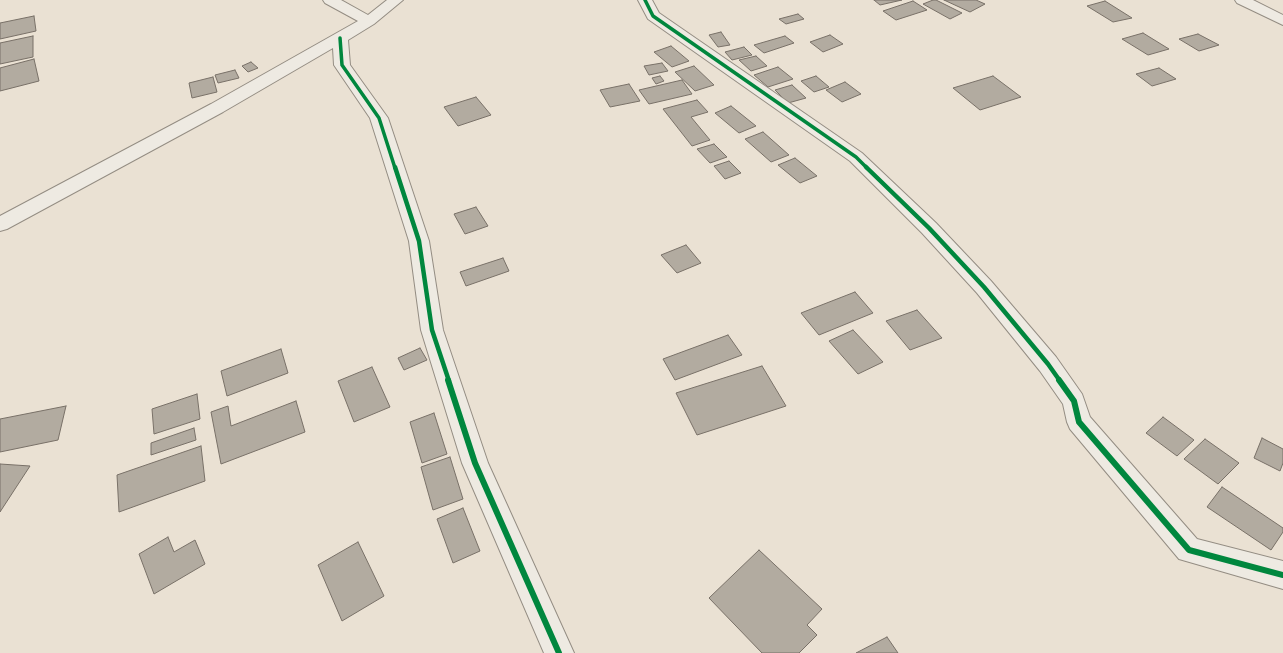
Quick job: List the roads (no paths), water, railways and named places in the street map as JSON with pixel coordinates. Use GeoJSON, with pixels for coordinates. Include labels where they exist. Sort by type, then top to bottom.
{"type":"FeatureCollection","features":[{"type":"Feature","properties":{"kind":"street"},"geometry":{"type":"LineString","coordinates":[[330,0],[369,22]]}},
{"type":"Feature","properties":{"kind":"street"},"geometry":{"type":"LineString","coordinates":[[0,224],[216,108],[369,22],[396,0]]}},
{"type":"Feature","properties":{"kind":"street"},"geometry":{"type":"LineString","coordinates":[[645,0],[653,16],[856,157],[929,228],[984,287],[1048,364],[1074,401],[1079,422],[1189,550],[1283,574]]}},
{"type":"Feature","properties":{"kind":"street"},"geometry":{"type":"LineString","coordinates":[[1242,0],[1283,21]]}},
{"type":"Feature","properties":{"kind":"street"},"geometry":{"type":"LineString","coordinates":[[340,38],[342,65],[379,118],[419,241],[432,330],[475,463],[559,653]]}}]}
